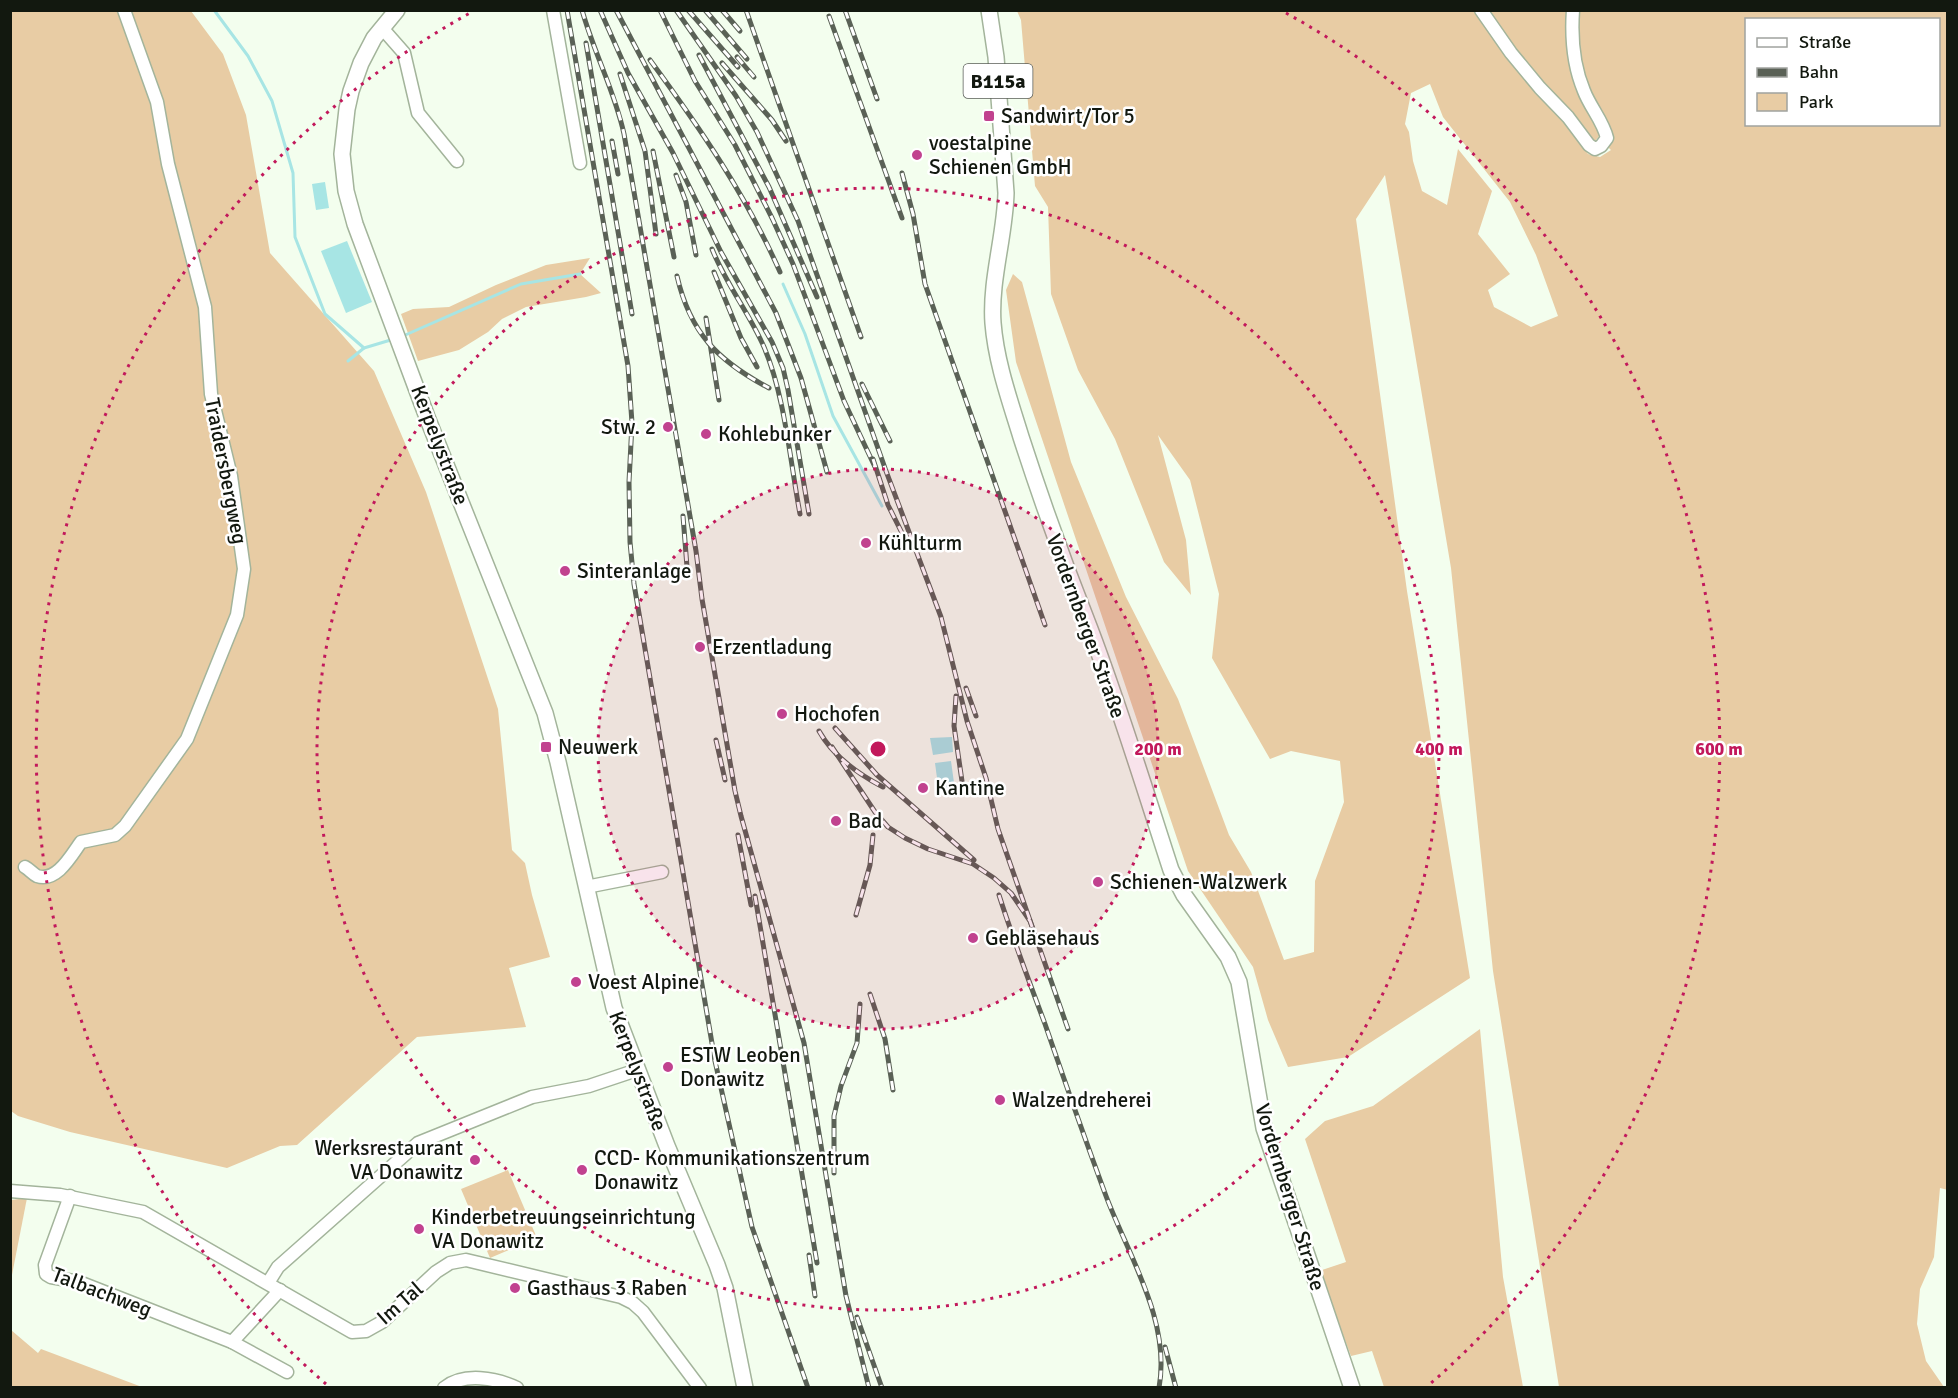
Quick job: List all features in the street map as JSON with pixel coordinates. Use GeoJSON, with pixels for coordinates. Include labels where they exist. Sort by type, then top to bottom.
{"type":"FeatureCollection","features":[{"type":"Feature","properties":{"kind":"main road","name":"Kerpelystraße"},"geometry":{"type":"LineString","coordinates":[[397,10],[382,28],[361,63],[351,91],[342,154],[346,191],[355,224],[395,326],[427,417],[545,713],[614,1008],[717,1265],[745,1388]]}},
{"type":"Feature","properties":{"kind":"main road","name":"Vordernberger Straße"},"geometry":{"type":"LineString","coordinates":[[989,10],[996,57],[1006,192],[1005,223],[993,307],[999,358],[1048,522],[1104,668],[1171,870],[1184,895],[1228,957],[1239,982],[1264,1128],[1352,1388]]}},
{"type":"Feature","properties":{"kind":"street","name":"Traidersbergweg"},"geometry":{"type":"LineString","coordinates":[[25,867],[38,876],[51,876],[65,864],[81,842],[115,835],[125,826],[156,785],[187,739],[208,689],[237,615],[244,569],[231,476],[211,394],[205,307],[168,164],[157,102],[124,10]]}},
{"type":"Feature","properties":{"kind":"street"},"geometry":{"type":"LineString","coordinates":[[553,10],[580,163]]}},
{"type":"Feature","properties":{"kind":"street"},"geometry":{"type":"LineString","coordinates":[[1481,10],[1525,70],[1568,117],[1589,145],[1595,149],[1601,146],[1606,138],[1605,130],[1584,91],[1578,74],[1572,45],[1573,10]]}},
{"type":"Feature","properties":{"kind":"street"},"geometry":{"type":"LineString","coordinates":[[382,28],[404,53],[418,113],[457,162]]}},
{"type":"Feature","properties":{"kind":"street"},"geometry":{"type":"LineString","coordinates":[[586,886],[662,872]]}},
{"type":"Feature","properties":{"kind":"street"},"geometry":{"type":"LineString","coordinates":[[268,1283],[278,1267],[418,1143],[532,1097],[589,1086],[637,1070]]}},
{"type":"Feature","properties":{"kind":"street","name":"Im Tal"},"geometry":{"type":"LineString","coordinates":[[10,1191],[70,1196],[143,1212],[352,1332],[366,1331],[382,1322],[436,1272],[450,1263],[466,1260],[621,1297],[633,1303],[643,1312],[700,1388]]}},
{"type":"Feature","properties":{"kind":"street","name":"Talbachweg"},"geometry":{"type":"LineString","coordinates":[[70,1196],[45,1265],[46,1274],[79,1282],[232,1342],[287,1371]]}},
{"type":"Feature","properties":{"kind":"street"},"geometry":{"type":"LineString","coordinates":[[232,1342],[280,1290]]}},
{"type":"Feature","properties":{"kind":"street"},"geometry":{"type":"LineString","coordinates":[[444,1388],[453,1381],[487,1378],[502,1380],[517,1388]]}},
{"type":"Feature","properties":{"kind":"green space"},"geometry":{"type":"Polygon","coordinates":[[[11,11],[191,11],[223,54],[246,115],[270,253],[374,371],[426,492],[498,709],[512,850],[525,863],[550,957],[509,968],[526,1027],[417,1037],[297,1145],[280,1146],[227,1168],[70,1132],[18,1116],[11,1111],[11,11]]]}},
{"type":"Feature","properties":{"kind":"green space"},"geometry":{"type":"Polygon","coordinates":[[[1017,11],[1476,11],[1566,122],[1588,154],[1600,157],[1611,150],[1606,145],[1577,60],[1576,11],[1947,11],[1948,1190],[1940,1188],[1934,1257],[1920,1289],[1917,1324],[1926,1361],[1944,1387],[1559,1387],[1493,971],[1451,568],[1385,175],[1356,219],[1407,591],[1470,978],[1348,1057],[1288,1067],[1268,1020],[1253,967],[1188,871],[1016,362],[1006,290],[1013,274],[1022,282],[1071,462],[1126,597],[1178,699],[1229,835],[1251,872],[1284,960],[1314,952],[1315,881],[1344,802],[1340,761],[1291,751],[1270,759],[1212,658],[1219,594],[1190,480],[1158,435],[1186,540],[1191,595],[1164,562],[1115,439],[1078,370],[1051,294],[1048,207],[1035,186],[1021,20],[1017,11]],[[1430,84],[1411,93],[1405,124],[1409,132],[1413,161],[1422,191],[1447,205],[1458,149],[1492,191],[1478,234],[1510,274],[1488,290],[1494,307],[1531,327],[1558,316],[1536,255],[1510,202],[1443,117],[1430,84]]]}},
{"type":"Feature","properties":{"kind":"green space"},"geometry":{"type":"Polygon","coordinates":[[[1484,11],[1569,11],[1568,28],[1600,135],[1595,141],[1589,140],[1484,11]]]}},
{"type":"Feature","properties":{"kind":"green space"},"geometry":{"type":"Polygon","coordinates":[[[590,258],[580,274],[601,293],[526,307],[502,319],[488,332],[459,350],[418,361],[401,314],[413,309],[449,307],[546,265],[590,258]]]}},
{"type":"Feature","properties":{"kind":"green space"},"geometry":{"type":"Polygon","coordinates":[[[1480,1029],[1503,1277],[1523,1387],[1384,1387],[1372,1351],[1351,1356],[1319,1271],[1346,1262],[1305,1139],[1325,1121],[1373,1106],[1480,1029]]]}},
{"type":"Feature","properties":{"kind":"green space"},"geometry":{"type":"Polygon","coordinates":[[[508,1170],[537,1238],[490,1258],[461,1189],[508,1170]]]}},
{"type":"Feature","properties":{"kind":"green space"},"geometry":{"type":"Polygon","coordinates":[[[27,1198],[11,1280],[11,1200],[27,1198]]]}},
{"type":"Feature","properties":{"kind":"green space"},"geometry":{"type":"Polygon","coordinates":[[[11,1330],[38,1353],[41,1349],[142,1387],[11,1387],[11,1330]]]}},
{"type":"Feature","properties":{"kind":"water"},"geometry":{"type":"Polygon","coordinates":[[[325,182],[329,208],[316,210],[312,184],[325,182]]]}},
{"type":"Feature","properties":{"kind":"water"},"geometry":{"type":"Polygon","coordinates":[[[347,241],[372,302],[346,313],[321,251],[347,241]]]}},
{"type":"Feature","properties":{"kind":"water"},"geometry":{"type":"Polygon","coordinates":[[[952,737],[953,752],[933,755],[930,738],[952,737]]]}},
{"type":"Feature","properties":{"kind":"water"},"geometry":{"type":"Polygon","coordinates":[[[951,761],[955,790],[939,793],[935,763],[951,761]]]}},
{"type":"Feature","properties":{"kind":"waterway"},"geometry":{"type":"LineString","coordinates":[[214,10],[248,56],[272,101],[293,173],[295,237],[325,314],[364,348],[394,339]]}},
{"type":"Feature","properties":{"kind":"waterway"},"geometry":{"type":"LineString","coordinates":[[403,336],[521,284],[580,274]]}},
{"type":"Feature","properties":{"kind":"waterway"},"geometry":{"type":"LineString","coordinates":[[783,284],[805,334],[833,416],[882,506]]}},
{"type":"Feature","properties":{"kind":"waterway"},"geometry":{"type":"LineString","coordinates":[[348,361],[364,348]]}},
{"type":"Feature","properties":{"kind":"railway"},"geometry":{"type":"LineString","coordinates":[[567,10],[628,366],[632,423],[629,482],[630,542],[634,584],[715,1061],[752,1227],[808,1388]]}},
{"type":"Feature","properties":{"kind":"railway"},"geometry":{"type":"LineString","coordinates":[[582,10],[624,134],[735,791],[804,1043],[846,1296],[869,1388]]}},
{"type":"Feature","properties":{"kind":"railway"},"geometry":{"type":"LineString","coordinates":[[600,10],[628,73],[673,153],[721,252],[772,342],[783,368],[809,514]]}},
{"type":"Feature","properties":{"kind":"railway"},"geometry":{"type":"LineString","coordinates":[[616,10],[776,313],[801,378],[827,472]]}},
{"type":"Feature","properties":{"kind":"railway"},"geometry":{"type":"LineString","coordinates":[[660,10],[695,81],[735,145],[772,218],[793,264],[844,401],[875,467]]}},
{"type":"Feature","properties":{"kind":"railway"},"geometry":{"type":"LineString","coordinates":[[676,10],[736,96],[757,132],[798,221],[886,471],[941,617],[967,721],[986,778],[998,829],[1033,929]]}},
{"type":"Feature","properties":{"kind":"railway"},"geometry":{"type":"LineString","coordinates":[[688,10],[738,67]]}},
{"type":"Feature","properties":{"kind":"railway"},"geometry":{"type":"LineString","coordinates":[[705,10],[747,59]]}},
{"type":"Feature","properties":{"kind":"railway"},"geometry":{"type":"LineString","coordinates":[[722,10],[740,31]]}},
{"type":"Feature","properties":{"kind":"railway"},"geometry":{"type":"LineString","coordinates":[[746,10],[861,337]]}},
{"type":"Feature","properties":{"kind":"railway"},"geometry":{"type":"LineString","coordinates":[[845,10],[877,99]]}},
{"type":"Feature","properties":{"kind":"railway"},"geometry":{"type":"LineString","coordinates":[[829,16],[902,218]]}},
{"type":"Feature","properties":{"kind":"railway"},"geometry":{"type":"LineString","coordinates":[[586,43],[632,314]]}},
{"type":"Feature","properties":{"kind":"railway"},"geometry":{"type":"LineString","coordinates":[[699,55],[769,187],[817,297]]}},
{"type":"Feature","properties":{"kind":"railway"},"geometry":{"type":"LineString","coordinates":[[737,57],[754,77]]}},
{"type":"Feature","properties":{"kind":"railway"},"geometry":{"type":"LineString","coordinates":[[650,60],[687,111],[737,189],[780,272]]}},
{"type":"Feature","properties":{"kind":"railway"},"geometry":{"type":"LineString","coordinates":[[722,63],[772,120],[786,141]]}},
{"type":"Feature","properties":{"kind":"railway"},"geometry":{"type":"LineString","coordinates":[[620,74],[645,151],[656,234]]}},
{"type":"Feature","properties":{"kind":"railway"},"geometry":{"type":"LineString","coordinates":[[612,141],[618,174]]}},
{"type":"Feature","properties":{"kind":"railway"},"geometry":{"type":"LineString","coordinates":[[653,151],[674,257]]}},
{"type":"Feature","properties":{"kind":"railway"},"geometry":{"type":"LineString","coordinates":[[902,173],[913,214],[925,284],[1045,625]]}},
{"type":"Feature","properties":{"kind":"railway"},"geometry":{"type":"LineString","coordinates":[[676,175],[686,202],[696,255]]}},
{"type":"Feature","properties":{"kind":"railway"},"geometry":{"type":"LineString","coordinates":[[712,249],[758,334],[771,366],[782,407],[800,514]]}},
{"type":"Feature","properties":{"kind":"railway"},"geometry":{"type":"LineString","coordinates":[[714,272],[741,338],[757,367]]}},
{"type":"Feature","properties":{"kind":"railway"},"geometry":{"type":"LineString","coordinates":[[677,276],[690,314],[709,343],[735,367],[769,388]]}},
{"type":"Feature","properties":{"kind":"railway"},"geometry":{"type":"LineString","coordinates":[[706,318],[719,400]]}},
{"type":"Feature","properties":{"kind":"railway"},"geometry":{"type":"LineString","coordinates":[[862,384],[890,441]]}},
{"type":"Feature","properties":{"kind":"railway"},"geometry":{"type":"LineString","coordinates":[[873,459],[888,505],[905,539]]}},
{"type":"Feature","properties":{"kind":"railway"},"geometry":{"type":"LineString","coordinates":[[683,516],[687,567]]}},
{"type":"Feature","properties":{"kind":"railway"},"geometry":{"type":"LineString","coordinates":[[966,688],[976,716]]}},
{"type":"Feature","properties":{"kind":"railway"},"geometry":{"type":"LineString","coordinates":[[956,696],[954,726],[963,788]]}},
{"type":"Feature","properties":{"kind":"railway"},"geometry":{"type":"LineString","coordinates":[[835,728],[877,775],[974,860]]}},
{"type":"Feature","properties":{"kind":"railway"},"geometry":{"type":"LineString","coordinates":[[819,731],[831,748],[847,763],[883,787]]}},
{"type":"Feature","properties":{"kind":"railway"},"geometry":{"type":"LineString","coordinates":[[716,740],[725,780]]}},
{"type":"Feature","properties":{"kind":"railway"},"geometry":{"type":"LineString","coordinates":[[832,747],[875,812],[888,827],[928,849],[973,864],[1011,893],[1030,921],[1068,1029]]}},
{"type":"Feature","properties":{"kind":"railway"},"geometry":{"type":"LineString","coordinates":[[738,835],[751,905]]}},
{"type":"Feature","properties":{"kind":"railway"},"geometry":{"type":"LineString","coordinates":[[856,915],[870,865],[873,835]]}},
{"type":"Feature","properties":{"kind":"railway"},"geometry":{"type":"LineString","coordinates":[[999,895],[1106,1196],[1154,1314],[1161,1363],[1159,1388]]}},
{"type":"Feature","properties":{"kind":"railway"},"geometry":{"type":"LineString","coordinates":[[755,896],[817,1263]]}},
{"type":"Feature","properties":{"kind":"railway"},"geometry":{"type":"LineString","coordinates":[[870,994],[885,1039],[893,1090]]}},
{"type":"Feature","properties":{"kind":"railway"},"geometry":{"type":"LineString","coordinates":[[834,1173],[834,1116],[841,1086],[857,1043],[860,1004]]}},
{"type":"Feature","properties":{"kind":"railway"},"geometry":{"type":"LineString","coordinates":[[809,1255],[815,1296]]}},
{"type":"Feature","properties":{"kind":"railway"},"geometry":{"type":"LineString","coordinates":[[857,1317],[882,1388]]}},
{"type":"Feature","properties":{"kind":"railway"},"geometry":{"type":"LineString","coordinates":[[1165,1347],[1176,1388]]}},
{"type":"Feature","properties":{"kind":"place","name":"Sandwirt/Tor 5"},"geometry":{"type":"Point","coordinates":[989,116]}},
{"type":"Feature","properties":{"kind":"place","name":"voestalpine Schienen GmbH"},"geometry":{"type":"Point","coordinates":[917,155]}},
{"type":"Feature","properties":{"kind":"place","name":"Stw. 2"},"geometry":{"type":"Point","coordinates":[668,427]}},
{"type":"Feature","properties":{"kind":"place","name":"Kohlebunker"},"geometry":{"type":"Point","coordinates":[706,434]}},
{"type":"Feature","properties":{"kind":"place","name":"Kühlturm"},"geometry":{"type":"Point","coordinates":[866,543]}},
{"type":"Feature","properties":{"kind":"place","name":"Sinteranlage"},"geometry":{"type":"Point","coordinates":[565,571]}},
{"type":"Feature","properties":{"kind":"place","name":"Erzentladung"},"geometry":{"type":"Point","coordinates":[700,647]}},
{"type":"Feature","properties":{"kind":"place","name":"Hochofen"},"geometry":{"type":"Point","coordinates":[782,714]}},
{"type":"Feature","properties":{"kind":"place","name":"Neuwerk"},"geometry":{"type":"Point","coordinates":[546,747]}},
{"type":"Feature","properties":{"kind":"place","name":"Kantine"},"geometry":{"type":"Point","coordinates":[923,788]}},
{"type":"Feature","properties":{"kind":"place","name":"Bad"},"geometry":{"type":"Point","coordinates":[836,821]}},
{"type":"Feature","properties":{"kind":"place","name":"Schienen-Walzwerk"},"geometry":{"type":"Point","coordinates":[1098,882]}},
{"type":"Feature","properties":{"kind":"place","name":"Gebläsehaus"},"geometry":{"type":"Point","coordinates":[973,938]}},
{"type":"Feature","properties":{"kind":"place","name":"Voest Alpine"},"geometry":{"type":"Point","coordinates":[576,982]}},
{"type":"Feature","properties":{"kind":"place","name":"ESTW Leoben Donawitz"},"geometry":{"type":"Point","coordinates":[668,1067]}},
{"type":"Feature","properties":{"kind":"place","name":"Walzendreherei"},"geometry":{"type":"Point","coordinates":[1000,1100]}},
{"type":"Feature","properties":{"kind":"place","name":"Werksrestaurant VA Donawitz"},"geometry":{"type":"Point","coordinates":[475,1160]}},
{"type":"Feature","properties":{"kind":"place","name":"CCD- Kommunikationszentrum Donawitz"},"geometry":{"type":"Point","coordinates":[582,1170]}},
{"type":"Feature","properties":{"kind":"place","name":"Kinderbetreuungseinrichtung VA Donawitz"},"geometry":{"type":"Point","coordinates":[419,1229]}},
{"type":"Feature","properties":{"kind":"place","name":"Gasthaus 3 Raben"},"geometry":{"type":"Point","coordinates":[515,1288]}}]}
